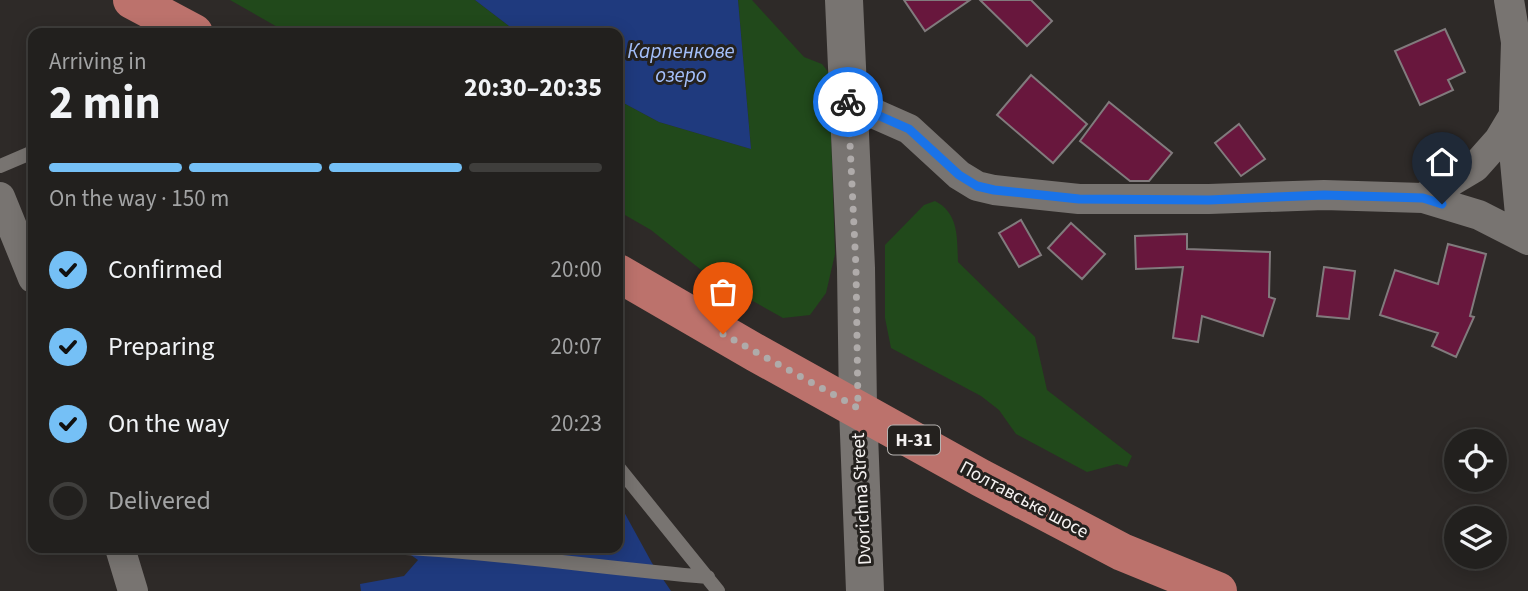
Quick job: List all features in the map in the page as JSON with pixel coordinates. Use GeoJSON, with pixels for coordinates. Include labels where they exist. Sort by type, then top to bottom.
{"type":"FeatureCollection","features":[{"type":"Feature","properties":{"kind":"main road"},"geometry":{"type":"LineString","coordinates":[[132,0],[185,28]]}},
{"type":"Feature","properties":{"kind":"main road","name":"Полтавське шосе"},"geometry":{"type":"LineString","coordinates":[[623,276],[981,478],[1122,552],[1218,591]]}},
{"type":"Feature","properties":{"kind":"street","name":"Dvorichna Street"},"geometry":{"type":"LineString","coordinates":[[844,0],[856,268],[865,591]]}},
{"type":"Feature","properties":{"kind":"street"},"geometry":{"type":"LineString","coordinates":[[1508,0],[1516,42],[1513,140],[1525,238]]}},
{"type":"Feature","properties":{"kind":"street"},"geometry":{"type":"LineString","coordinates":[[848,102],[909,129],[959,175],[977,186],[994,190],[1079,199],[1209,200],[1324,195],[1423,198],[1479,215],[1525,238]]}},
{"type":"Feature","properties":{"kind":"street"},"geometry":{"type":"LineString","coordinates":[[1423,198],[1475,167],[1499,140],[1514,115]]}},
{"type":"Feature","properties":{"kind":"street"},"geometry":{"type":"LineString","coordinates":[[0,197],[28,266]]}},
{"type":"Feature","properties":{"kind":"street"},"geometry":{"type":"LineString","coordinates":[[122,553],[133,591]]}},
{"type":"Feature","properties":{"kind":"lane"},"geometry":{"type":"LineString","coordinates":[[0,166],[28,154]]}},
{"type":"Feature","properties":{"kind":"lane"},"geometry":{"type":"LineString","coordinates":[[623,473],[718,591]]}},
{"type":"Feature","properties":{"kind":"lane"},"geometry":{"type":"LineString","coordinates":[[482,553],[616,570],[708,577]]}},
{"type":"Feature","properties":{"kind":"green space"},"geometry":{"type":"Polygon","coordinates":[[[230,0],[475,0],[511,28],[279,28],[230,0]]]}},
{"type":"Feature","properties":{"kind":"green space"},"geometry":{"type":"Polygon","coordinates":[[[738,0],[752,0],[804,57],[822,64],[829,73],[835,254],[826,293],[810,315],[783,318],[710,277],[651,230],[623,214],[623,103],[659,122],[751,149],[738,0]]]}},
{"type":"Feature","properties":{"kind":"green space"},"geometry":{"type":"Polygon","coordinates":[[[935,201],[949,212],[953,219],[957,235],[958,262],[1035,337],[1047,390],[1132,456],[1127,467],[1117,464],[1087,472],[1016,434],[999,410],[981,396],[891,348],[885,318],[885,245],[924,205],[935,201]]]}},
{"type":"Feature","properties":{"kind":"water","name":"Карпенкове озеро"},"geometry":{"type":"Polygon","coordinates":[[[475,0],[738,0],[751,149],[659,122],[623,103],[623,28],[511,28],[475,0]]]}},
{"type":"Feature","properties":{"kind":"water"},"geometry":{"type":"Polygon","coordinates":[[[623,510],[671,591],[361,591],[360,584],[404,576],[418,560],[408,553],[623,553],[623,510]]]}},
{"type":"Feature","properties":{"kind":"building"},"geometry":{"type":"Polygon","coordinates":[[[904,0],[970,0],[925,31],[904,0]]]}},
{"type":"Feature","properties":{"kind":"building"},"geometry":{"type":"Polygon","coordinates":[[[980,0],[1031,0],[1052,21],[1027,46],[980,0]]]}},
{"type":"Feature","properties":{"kind":"building"},"geometry":{"type":"Polygon","coordinates":[[[1445,29],[1465,72],[1448,80],[1453,90],[1420,105],[1395,51],[1445,29]]]}},
{"type":"Feature","properties":{"kind":"building"},"geometry":{"type":"Polygon","coordinates":[[[1031,75],[1087,124],[1053,163],[997,115],[1031,75]]]}},
{"type":"Feature","properties":{"kind":"building"},"geometry":{"type":"Polygon","coordinates":[[[1109,102],[1172,153],[1149,181],[1130,181],[1080,141],[1109,102]]]}},
{"type":"Feature","properties":{"kind":"building"},"geometry":{"type":"Polygon","coordinates":[[[1239,124],[1265,159],[1241,176],[1215,143],[1239,124]]]}},
{"type":"Feature","properties":{"kind":"building"},"geometry":{"type":"Polygon","coordinates":[[[1021,220],[1041,255],[1019,267],[999,233],[1021,220]]]}},
{"type":"Feature","properties":{"kind":"building"},"geometry":{"type":"Polygon","coordinates":[[[1071,223],[1105,254],[1082,279],[1048,248],[1071,223]]]}},
{"type":"Feature","properties":{"kind":"building"},"geometry":{"type":"Polygon","coordinates":[[[1187,234],[1187,249],[1270,252],[1269,297],[1275,299],[1263,336],[1202,316],[1198,342],[1173,338],[1183,267],[1136,269],[1135,236],[1187,234]]]}},
{"type":"Feature","properties":{"kind":"building"},"geometry":{"type":"Polygon","coordinates":[[[1448,244],[1486,254],[1470,316],[1474,317],[1456,357],[1432,346],[1438,333],[1380,315],[1395,270],[1438,284],[1448,244]]]}},
{"type":"Feature","properties":{"kind":"building"},"geometry":{"type":"Polygon","coordinates":[[[1324,267],[1355,271],[1349,319],[1317,316],[1324,267]]]}},
{"type":"Feature","properties":{"kind":"way so far"},"geometry":{"type":"LineString","coordinates":[[723,334],[858,408],[856,268],[848,102]]}},
{"type":"Feature","properties":{"kind":"route"},"geometry":{"type":"LineString","coordinates":[[848,102],[909,129],[959,175],[977,186],[994,190],[1079,199],[1209,200],[1324,195],[1423,198],[1442,204]]}}]}
